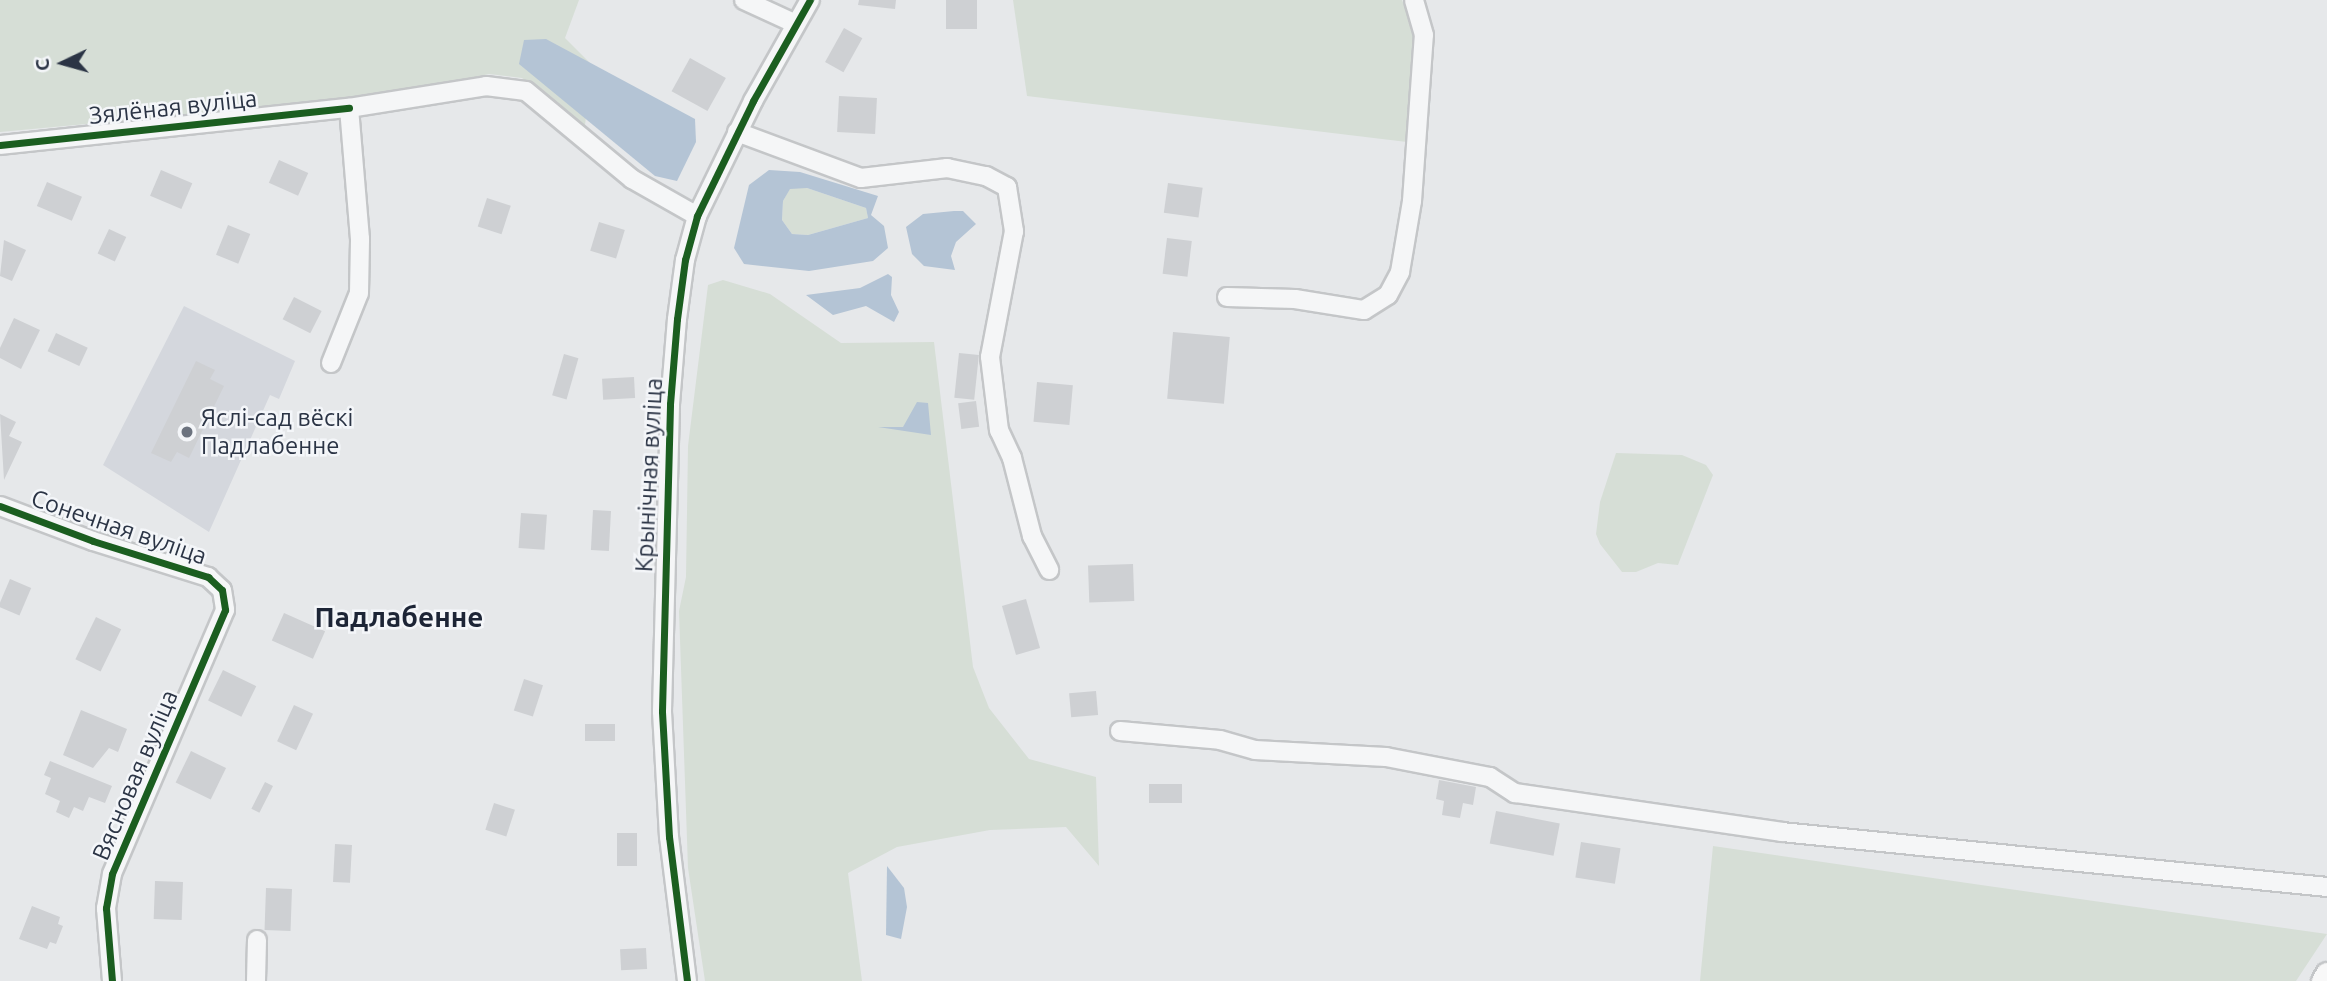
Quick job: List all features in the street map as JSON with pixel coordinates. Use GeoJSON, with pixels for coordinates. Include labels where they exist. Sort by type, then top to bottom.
{"type":"FeatureCollection","features":[{"type":"Feature","properties":{"kind":"main road"},"geometry":{"type":"LineString","coordinates":[[2323,981],[2327,974]]}},
{"type":"Feature","properties":{"kind":"street"},"geometry":{"type":"LineString","coordinates":[[744,0],[796,24]]}},
{"type":"Feature","properties":{"kind":"street","name":"Крынічная вуліца"},"geometry":{"type":"LineString","coordinates":[[687,981],[668,837],[662,624],[677,319],[685,260],[697,216],[737,132],[810,0]]}},
{"type":"Feature","properties":{"kind":"street"},"geometry":{"type":"LineString","coordinates":[[1227,297],[1295,299],[1364,310],[1388,295],[1400,272],[1412,201],[1424,35],[1415,0]]}},
{"type":"Feature","properties":{"kind":"street","name":"Зялёная вуліца"},"geometry":{"type":"LineString","coordinates":[[0,145],[349,108],[486,86],[526,91],[632,179],[697,216]]}},
{"type":"Feature","properties":{"kind":"street"},"geometry":{"type":"LineString","coordinates":[[331,363],[359,293],[360,239],[349,108]]}},
{"type":"Feature","properties":{"kind":"street"},"geometry":{"type":"LineString","coordinates":[[737,132],[861,178],[947,168],[986,176],[1007,187],[1014,231],[990,357],[999,430],[1012,458],[1032,536],[1049,570]]}},
{"type":"Feature","properties":{"kind":"street","name":"Сонечная вуліца"},"geometry":{"type":"LineString","coordinates":[[0,506],[93,541],[208,577],[222,590]]}},
{"type":"Feature","properties":{"kind":"street","name":"Вясновая вуліца"},"geometry":{"type":"LineString","coordinates":[[112,981],[106,908],[112,874],[225,610],[222,590]]}},
{"type":"Feature","properties":{"kind":"street"},"geometry":{"type":"LineString","coordinates":[[1119,731],[1220,740],[1255,750],[1386,757],[1490,777],[1515,793],[1782,832],[2327,887]]}},
{"type":"Feature","properties":{"kind":"street"},"geometry":{"type":"LineString","coordinates":[[256,981],[257,940]]}},
{"type":"Feature","properties":{"kind":"shaded area"},"geometry":{"type":"Polygon","coordinates":[[[0,0],[579,0],[565,38],[606,79],[587,108],[585,125],[522,78],[489,74],[398,95],[0,132],[0,0]]]}},
{"type":"Feature","properties":{"kind":"shaded area"},"geometry":{"type":"Polygon","coordinates":[[[1013,0],[1402,0],[1418,39],[1407,142],[1027,96],[1013,0]]]}},
{"type":"Feature","properties":{"kind":"shaded area"},"geometry":{"type":"Polygon","coordinates":[[[790,188],[807,188],[866,208],[868,218],[808,235],[792,234],[782,220],[783,201],[790,188]]]}},
{"type":"Feature","properties":{"kind":"shaded area"},"geometry":{"type":"Polygon","coordinates":[[[723,280],[770,294],[841,343],[934,342],[973,667],[989,708],[1029,759],[1096,777],[1099,866],[1066,827],[990,830],[897,847],[848,873],[862,981],[705,981],[688,868],[679,611],[686,577],[688,446],[708,285],[723,280]]]}},
{"type":"Feature","properties":{"kind":"shaded area","name":"Яслі-сад вёскі Падлабенне"},"geometry":{"type":"Polygon","coordinates":[[[184,306],[295,361],[279,399],[270,395],[209,532],[103,465],[184,306]]]}},
{"type":"Feature","properties":{"kind":"shaded area"},"geometry":{"type":"Polygon","coordinates":[[[1616,453],[1682,455],[1706,465],[1713,475],[1678,565],[1658,563],[1636,572],[1622,572],[1600,544],[1596,534],[1600,502],[1616,453]]]}},
{"type":"Feature","properties":{"kind":"shaded area"},"geometry":{"type":"Polygon","coordinates":[[[1713,846],[2327,934],[2296,981],[1700,981],[1713,846]]]}},
{"type":"Feature","properties":{"kind":"water"},"geometry":{"type":"Polygon","coordinates":[[[546,39],[695,119],[696,142],[677,181],[655,176],[519,64],[524,40],[546,39]]]}},
{"type":"Feature","properties":{"kind":"water"},"geometry":{"type":"Polygon","coordinates":[[[769,170],[800,172],[878,196],[871,215],[884,226],[888,248],[873,261],[809,271],[744,264],[734,248],[749,185],[769,170]],[[807,188],[790,189],[783,201],[782,220],[792,234],[808,235],[868,218],[866,208],[807,188]]]}},
{"type":"Feature","properties":{"kind":"water"},"geometry":{"type":"Polygon","coordinates":[[[963,211],[976,224],[956,242],[951,256],[955,270],[924,266],[912,254],[906,227],[923,214],[963,211]]]}},
{"type":"Feature","properties":{"kind":"water"},"geometry":{"type":"Polygon","coordinates":[[[888,274],[892,277],[891,295],[899,312],[894,322],[866,306],[833,315],[806,295],[860,288],[888,274]]]}},
{"type":"Feature","properties":{"kind":"water"},"geometry":{"type":"Polygon","coordinates":[[[917,402],[928,403],[931,435],[878,427],[903,427],[917,402]]]}},
{"type":"Feature","properties":{"kind":"water"},"geometry":{"type":"Polygon","coordinates":[[[887,866],[904,888],[907,907],[901,939],[886,935],[887,866]]]}},
{"type":"Feature","properties":{"kind":"building"},"geometry":{"type":"Polygon","coordinates":[[[859,0],[896,0],[895,9],[858,5],[859,0]]]}},
{"type":"Feature","properties":{"kind":"building"},"geometry":{"type":"Polygon","coordinates":[[[946,0],[977,0],[977,29],[946,29],[946,0]]]}},
{"type":"Feature","properties":{"kind":"building"},"geometry":{"type":"Polygon","coordinates":[[[844,28],[862,38],[843,72],[825,62],[844,28]]]}},
{"type":"Feature","properties":{"kind":"building"},"geometry":{"type":"Polygon","coordinates":[[[690,58],[726,78],[707,111],[672,91],[690,58]]]}},
{"type":"Feature","properties":{"kind":"building"},"geometry":{"type":"Polygon","coordinates":[[[839,96],[877,98],[875,134],[837,132],[839,96]]]}},
{"type":"Feature","properties":{"kind":"building"},"geometry":{"type":"Polygon","coordinates":[[[279,160],[308,173],[298,196],[269,183],[279,160]]]}},
{"type":"Feature","properties":{"kind":"building"},"geometry":{"type":"Polygon","coordinates":[[[161,170],[192,183],[181,209],[150,196],[161,170]]]}},
{"type":"Feature","properties":{"kind":"building"},"geometry":{"type":"Polygon","coordinates":[[[47,182],[82,197],[72,221],[37,206],[47,182]]]}},
{"type":"Feature","properties":{"kind":"building"},"geometry":{"type":"Polygon","coordinates":[[[1168,183],[1203,188],[1198,218],[1164,213],[1168,183]]]}},
{"type":"Feature","properties":{"kind":"building"},"geometry":{"type":"Polygon","coordinates":[[[487,198],[511,206],[502,234],[478,227],[487,198]]]}},
{"type":"Feature","properties":{"kind":"building"},"geometry":{"type":"Polygon","coordinates":[[[599,222],[625,230],[616,259],[590,251],[599,222]]]}},
{"type":"Feature","properties":{"kind":"building"},"geometry":{"type":"Polygon","coordinates":[[[228,225],[250,234],[238,264],[216,255],[228,225]]]}},
{"type":"Feature","properties":{"kind":"building"},"geometry":{"type":"Polygon","coordinates":[[[109,229],[126,237],[115,262],[98,253],[109,229]]]}},
{"type":"Feature","properties":{"kind":"building"},"geometry":{"type":"Polygon","coordinates":[[[1167,238],[1192,241],[1187,277],[1163,274],[1167,238]]]}},
{"type":"Feature","properties":{"kind":"building"},"geometry":{"type":"Polygon","coordinates":[[[4,240],[26,250],[12,281],[0,276],[4,240]]]}},
{"type":"Feature","properties":{"kind":"building"},"geometry":{"type":"Polygon","coordinates":[[[294,297],[322,311],[310,333],[283,319],[294,297]]]}},
{"type":"Feature","properties":{"kind":"building"},"geometry":{"type":"Polygon","coordinates":[[[14,318],[40,330],[21,369],[0,358],[0,348],[14,318]]]}},
{"type":"Feature","properties":{"kind":"building"},"geometry":{"type":"Polygon","coordinates":[[[1173,332],[1230,337],[1224,404],[1167,399],[1173,332]]]}},
{"type":"Feature","properties":{"kind":"building"},"geometry":{"type":"Polygon","coordinates":[[[56,333],[88,348],[79,366],[48,351],[56,333]]]}},
{"type":"Feature","properties":{"kind":"building"},"geometry":{"type":"Polygon","coordinates":[[[959,353],[979,355],[974,400],[954,398],[959,353]]]}},
{"type":"Feature","properties":{"kind":"building"},"geometry":{"type":"Polygon","coordinates":[[[564,354],[578,358],[567,399],[552,395],[564,354]]]}},
{"type":"Feature","properties":{"kind":"building"},"geometry":{"type":"Polygon","coordinates":[[[196,361],[215,370],[210,379],[224,386],[189,458],[177,452],[171,462],[151,453],[196,361]]]}},
{"type":"Feature","properties":{"kind":"building"},"geometry":{"type":"Polygon","coordinates":[[[634,377],[635,398],[603,400],[602,379],[634,377]]]}},
{"type":"Feature","properties":{"kind":"building"},"geometry":{"type":"Polygon","coordinates":[[[1037,382],[1073,385],[1069,425],[1034,422],[1037,382]]]}},
{"type":"Feature","properties":{"kind":"building"},"geometry":{"type":"Polygon","coordinates":[[[976,401],[979,427],[961,429],[958,403],[976,401]]]}},
{"type":"Feature","properties":{"kind":"building"},"geometry":{"type":"Polygon","coordinates":[[[0,414],[16,422],[9,436],[22,442],[4,480],[0,414]]]}},
{"type":"Feature","properties":{"kind":"building"},"geometry":{"type":"Polygon","coordinates":[[[593,510],[611,511],[609,551],[591,550],[593,510]]]}},
{"type":"Feature","properties":{"kind":"building"},"geometry":{"type":"Polygon","coordinates":[[[521,513],[547,515],[544,550],[519,548],[521,513]]]}},
{"type":"Feature","properties":{"kind":"building"},"geometry":{"type":"Polygon","coordinates":[[[1133,564],[1134,601],[1089,603],[1088,566],[1133,564]]]}},
{"type":"Feature","properties":{"kind":"building"},"geometry":{"type":"Polygon","coordinates":[[[10,579],[31,588],[19,616],[0,607],[10,579]]]}},
{"type":"Feature","properties":{"kind":"building"},"geometry":{"type":"Polygon","coordinates":[[[1026,599],[1040,648],[1016,655],[1002,606],[1026,599]]]}},
{"type":"Feature","properties":{"kind":"building"},"geometry":{"type":"Polygon","coordinates":[[[284,613],[325,631],[313,659],[272,640],[284,613]]]}},
{"type":"Feature","properties":{"kind":"building"},"geometry":{"type":"Polygon","coordinates":[[[96,617],[121,629],[101,672],[75,659],[96,617]]]}},
{"type":"Feature","properties":{"kind":"building"},"geometry":{"type":"Polygon","coordinates":[[[223,670],[256,686],[241,717],[208,701],[223,670]]]}},
{"type":"Feature","properties":{"kind":"building"},"geometry":{"type":"Polygon","coordinates":[[[524,679],[543,685],[533,717],[514,710],[524,679]]]}},
{"type":"Feature","properties":{"kind":"building"},"geometry":{"type":"Polygon","coordinates":[[[1096,691],[1098,715],[1071,717],[1069,693],[1096,691]]]}},
{"type":"Feature","properties":{"kind":"building"},"geometry":{"type":"Polygon","coordinates":[[[294,705],[313,714],[296,750],[277,741],[294,705]]]}},
{"type":"Feature","properties":{"kind":"building"},"geometry":{"type":"Polygon","coordinates":[[[81,710],[127,729],[118,752],[109,748],[93,768],[63,755],[81,710]]]}},
{"type":"Feature","properties":{"kind":"building"},"geometry":{"type":"Polygon","coordinates":[[[585,724],[615,724],[615,741],[585,741],[585,724]]]}},
{"type":"Feature","properties":{"kind":"building"},"geometry":{"type":"Polygon","coordinates":[[[191,751],[226,768],[211,800],[176,782],[191,751]]]}},
{"type":"Feature","properties":{"kind":"building"},"geometry":{"type":"Polygon","coordinates":[[[50,761],[112,786],[105,803],[89,797],[83,811],[74,807],[69,818],[56,812],[60,801],[45,794],[51,778],[44,775],[50,761]]]}},
{"type":"Feature","properties":{"kind":"building"},"geometry":{"type":"Polygon","coordinates":[[[1439,780],[1476,787],[1473,805],[1463,803],[1460,818],[1442,815],[1444,801],[1436,799],[1439,780]]]}},
{"type":"Feature","properties":{"kind":"building"},"geometry":{"type":"Polygon","coordinates":[[[265,782],[273,786],[259,813],[251,809],[265,782]]]}},
{"type":"Feature","properties":{"kind":"building"},"geometry":{"type":"Polygon","coordinates":[[[1149,784],[1182,784],[1182,803],[1149,803],[1149,784]]]}},
{"type":"Feature","properties":{"kind":"building"},"geometry":{"type":"Polygon","coordinates":[[[494,803],[515,810],[506,836],[485,830],[494,803]]]}},
{"type":"Feature","properties":{"kind":"building"},"geometry":{"type":"Polygon","coordinates":[[[1496,811],[1560,823],[1554,856],[1490,843],[1496,811]]]}},
{"type":"Feature","properties":{"kind":"building"},"geometry":{"type":"Polygon","coordinates":[[[617,833],[637,833],[637,866],[617,866],[617,833]]]}},
{"type":"Feature","properties":{"kind":"building"},"geometry":{"type":"Polygon","coordinates":[[[1581,842],[1621,848],[1615,884],[1575,878],[1581,842]]]}},
{"type":"Feature","properties":{"kind":"building"},"geometry":{"type":"Polygon","coordinates":[[[335,844],[352,845],[350,883],[333,882],[335,844]]]}},
{"type":"Feature","properties":{"kind":"building"},"geometry":{"type":"Polygon","coordinates":[[[155,881],[183,882],[182,920],[154,919],[155,881]]]}},
{"type":"Feature","properties":{"kind":"building"},"geometry":{"type":"Polygon","coordinates":[[[266,888],[292,889],[291,931],[265,930],[266,888]]]}},
{"type":"Feature","properties":{"kind":"building"},"geometry":{"type":"Polygon","coordinates":[[[32,906],[60,917],[58,924],[63,926],[56,944],[50,942],[47,949],[19,939],[32,906]]]}},
{"type":"Feature","properties":{"kind":"building"},"geometry":{"type":"Polygon","coordinates":[[[646,948],[647,969],[621,970],[620,949],[646,948]]]}},
{"type":"Feature","properties":{"kind":"cycle path"},"geometry":{"type":"LineString","coordinates":[[687,981],[669,837],[662,711],[670,404],[677,319],[685,260],[697,216],[753,101],[810,0]]}},
{"type":"Feature","properties":{"kind":"cycle path"},"geometry":{"type":"LineString","coordinates":[[0,145],[349,108]]}},
{"type":"Feature","properties":{"kind":"cycle path"},"geometry":{"type":"LineString","coordinates":[[0,506],[93,541],[208,577],[222,590],[225,610],[112,874],[106,908],[112,981]]}},
{"type":"Feature","properties":{"kind":"place","name":"Яслі-сад вёскі Падлабенне"},"geometry":{"type":"Point","coordinates":[187,432]}},
{"type":"Feature","properties":{"kind":"district","name":"Падлабенне"},"geometry":{"type":"Point","coordinates":[399,617]}}]}
